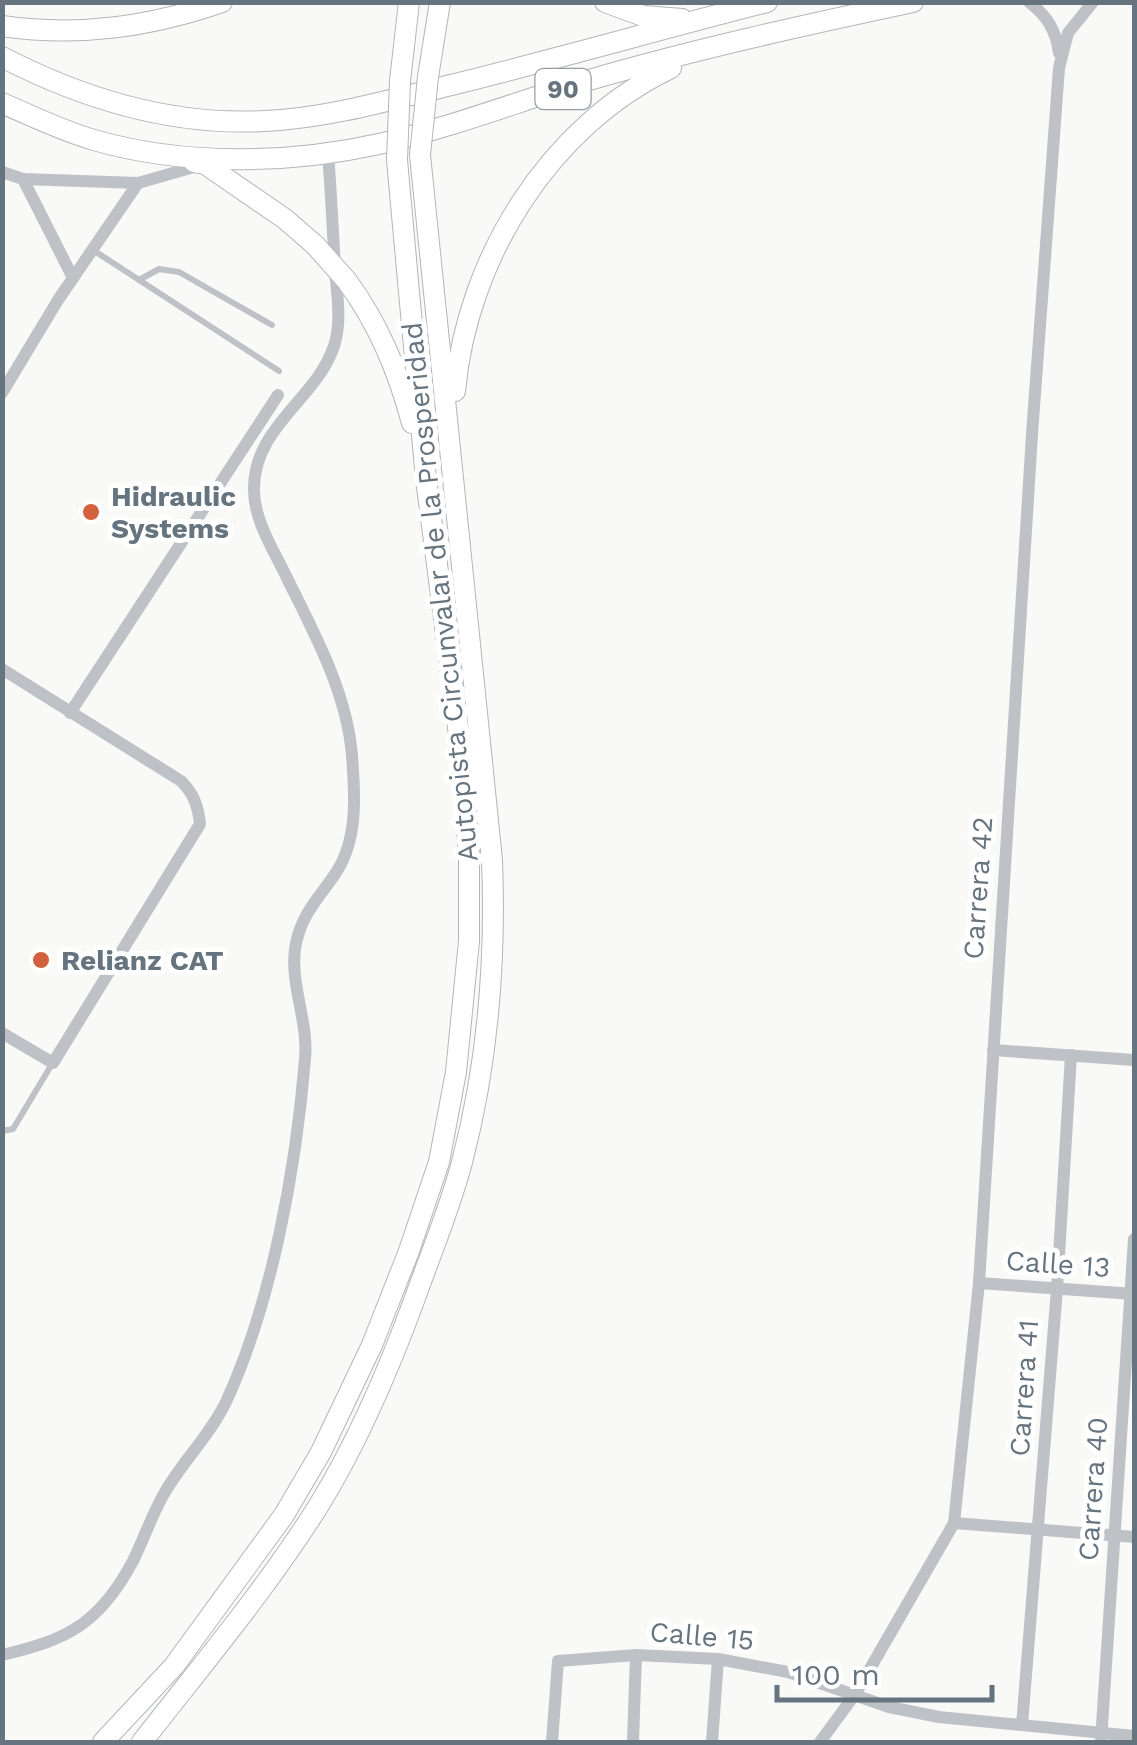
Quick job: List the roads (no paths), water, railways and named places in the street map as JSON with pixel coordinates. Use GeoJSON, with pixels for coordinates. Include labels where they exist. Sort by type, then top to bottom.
{"type":"FeatureCollection","features":[{"type":"Feature","properties":{"kind":"highway"},"geometry":{"type":"LineString","coordinates":[[2,26],[82,32],[130,27],[176,18],[222,2]]}},
{"type":"Feature","properties":{"kind":"highway","name":"Autopista Circunvalar de la Prosperidad"},"geometry":{"type":"LineString","coordinates":[[103,1742],[174,1666],[284,1515],[321,1452],[372,1345],[409,1251],[438,1162],[456,1072],[469,941],[469,858],[464,774],[426,478],[396,160],[410,2]]}},
{"type":"Feature","properties":{"kind":"highway","name":"Autopista Circunvalar de la Prosperidad"},"geometry":{"type":"LineString","coordinates":[[142,1742],[262,1587],[341,1468],[395,1352],[464,1151],[481,1074],[494,914],[486,774],[420,156],[440,2]]}},
{"type":"Feature","properties":{"kind":"highway"},"geometry":{"type":"LineString","coordinates":[[605,2],[643,16],[704,18]]}},
{"type":"Feature","properties":{"kind":"highway","name":"90"},"geometry":{"type":"LineString","coordinates":[[2,57],[69,89],[134,109],[263,121],[324,114],[396,98],[584,53],[767,2]]}},
{"type":"Feature","properties":{"kind":"highway","name":"90"},"geometry":{"type":"LineString","coordinates":[[2,102],[92,140],[141,151],[211,158],[328,153],[380,143],[591,80],[914,2]]}},
{"type":"Feature","properties":{"kind":"highway"},"geometry":{"type":"LineString","coordinates":[[455,473],[457,367],[469,315],[511,218],[541,174],[576,135],[661,72],[709,50]]}},
{"type":"Feature","properties":{"kind":"highway"},"geometry":{"type":"LineString","coordinates":[[141,151],[205,164],[285,219],[347,281],[389,353],[402,386],[426,478]]}},
{"type":"Feature","properties":{"kind":"street","name":"Carrera 42"},"geometry":{"type":"LineString","coordinates":[[820,1742],[856,1693],[954,1523],[979,1284],[1032,434],[1060,60],[1057,36],[1044,14],[1028,2]]}},
{"type":"Feature","properties":{"kind":"street","name":"Carrera 42"},"geometry":{"type":"LineString","coordinates":[[1060,60],[1068,34],[1093,2]]}},
{"type":"Feature","properties":{"kind":"street"},"geometry":{"type":"LineString","coordinates":[[2,1655],[46,1645],[76,1631],[112,1594],[181,1464],[224,1405],[265,1294],[282,1223],[305,1061],[306,1030],[297,992],[295,946],[312,904],[336,873],[348,849],[354,815],[354,779],[345,712],[322,650],[268,538],[254,492],[260,453],[326,364],[335,342],[338,314],[328,153]]}},
{"type":"Feature","properties":{"kind":"street"},"geometry":{"type":"LineString","coordinates":[[2,172],[24,180],[138,183],[205,164]]}},
{"type":"Feature","properties":{"kind":"street"},"geometry":{"type":"LineString","coordinates":[[24,180],[74,278]]}},
{"type":"Feature","properties":{"kind":"street"},"geometry":{"type":"LineString","coordinates":[[2,393],[138,183]]}},
{"type":"Feature","properties":{"kind":"street"},"geometry":{"type":"LineString","coordinates":[[70,713],[278,395]]}},
{"type":"Feature","properties":{"kind":"street"},"geometry":{"type":"LineString","coordinates":[[2,670],[181,781],[198,807],[200,824],[52,1063],[2,1033]]}},
{"type":"Feature","properties":{"kind":"street"},"geometry":{"type":"LineString","coordinates":[[993,1050],[1134,1060]]}},
{"type":"Feature","properties":{"kind":"street","name":"Carrera 41"},"geometry":{"type":"LineString","coordinates":[[1022,1724],[1057,1288],[1071,1056]]}},
{"type":"Feature","properties":{"kind":"street","name":"Carrera 40"},"geometry":{"type":"LineString","coordinates":[[1102,1738],[1134,1239]]}},
{"type":"Feature","properties":{"kind":"street","name":"Calle 13"},"geometry":{"type":"LineString","coordinates":[[979,1284],[1133,1294]]}},
{"type":"Feature","properties":{"kind":"street"},"geometry":{"type":"LineString","coordinates":[[954,1523],[1134,1537]]}},
{"type":"Feature","properties":{"kind":"street"},"geometry":{"type":"LineString","coordinates":[[633,1742],[636,1655]]}},
{"type":"Feature","properties":{"kind":"street","name":"Calle 15"},"geometry":{"type":"LineString","coordinates":[[552,1742],[558,1661],[636,1655],[718,1659],[788,1672],[889,1707],[939,1717],[1022,1724],[1102,1738],[1134,1736]]}},
{"type":"Feature","properties":{"kind":"street"},"geometry":{"type":"LineString","coordinates":[[712,1742],[718,1659]]}},
{"type":"Feature","properties":{"kind":"lane"},"geometry":{"type":"LineString","coordinates":[[93,250],[279,371]]}},
{"type":"Feature","properties":{"kind":"lane"},"geometry":{"type":"LineString","coordinates":[[139,280],[159,269],[179,272],[272,325]]}},
{"type":"Feature","properties":{"kind":"lane"},"geometry":{"type":"LineString","coordinates":[[2,1131],[13,1130],[52,1063]]}},
{"type":"Feature","properties":{"kind":"place","name":"Hidraulic Systems"},"geometry":{"type":"Point","coordinates":[91,512]}},
{"type":"Feature","properties":{"kind":"place","name":"Relianz CAT"},"geometry":{"type":"Point","coordinates":[41,960]}}]}
